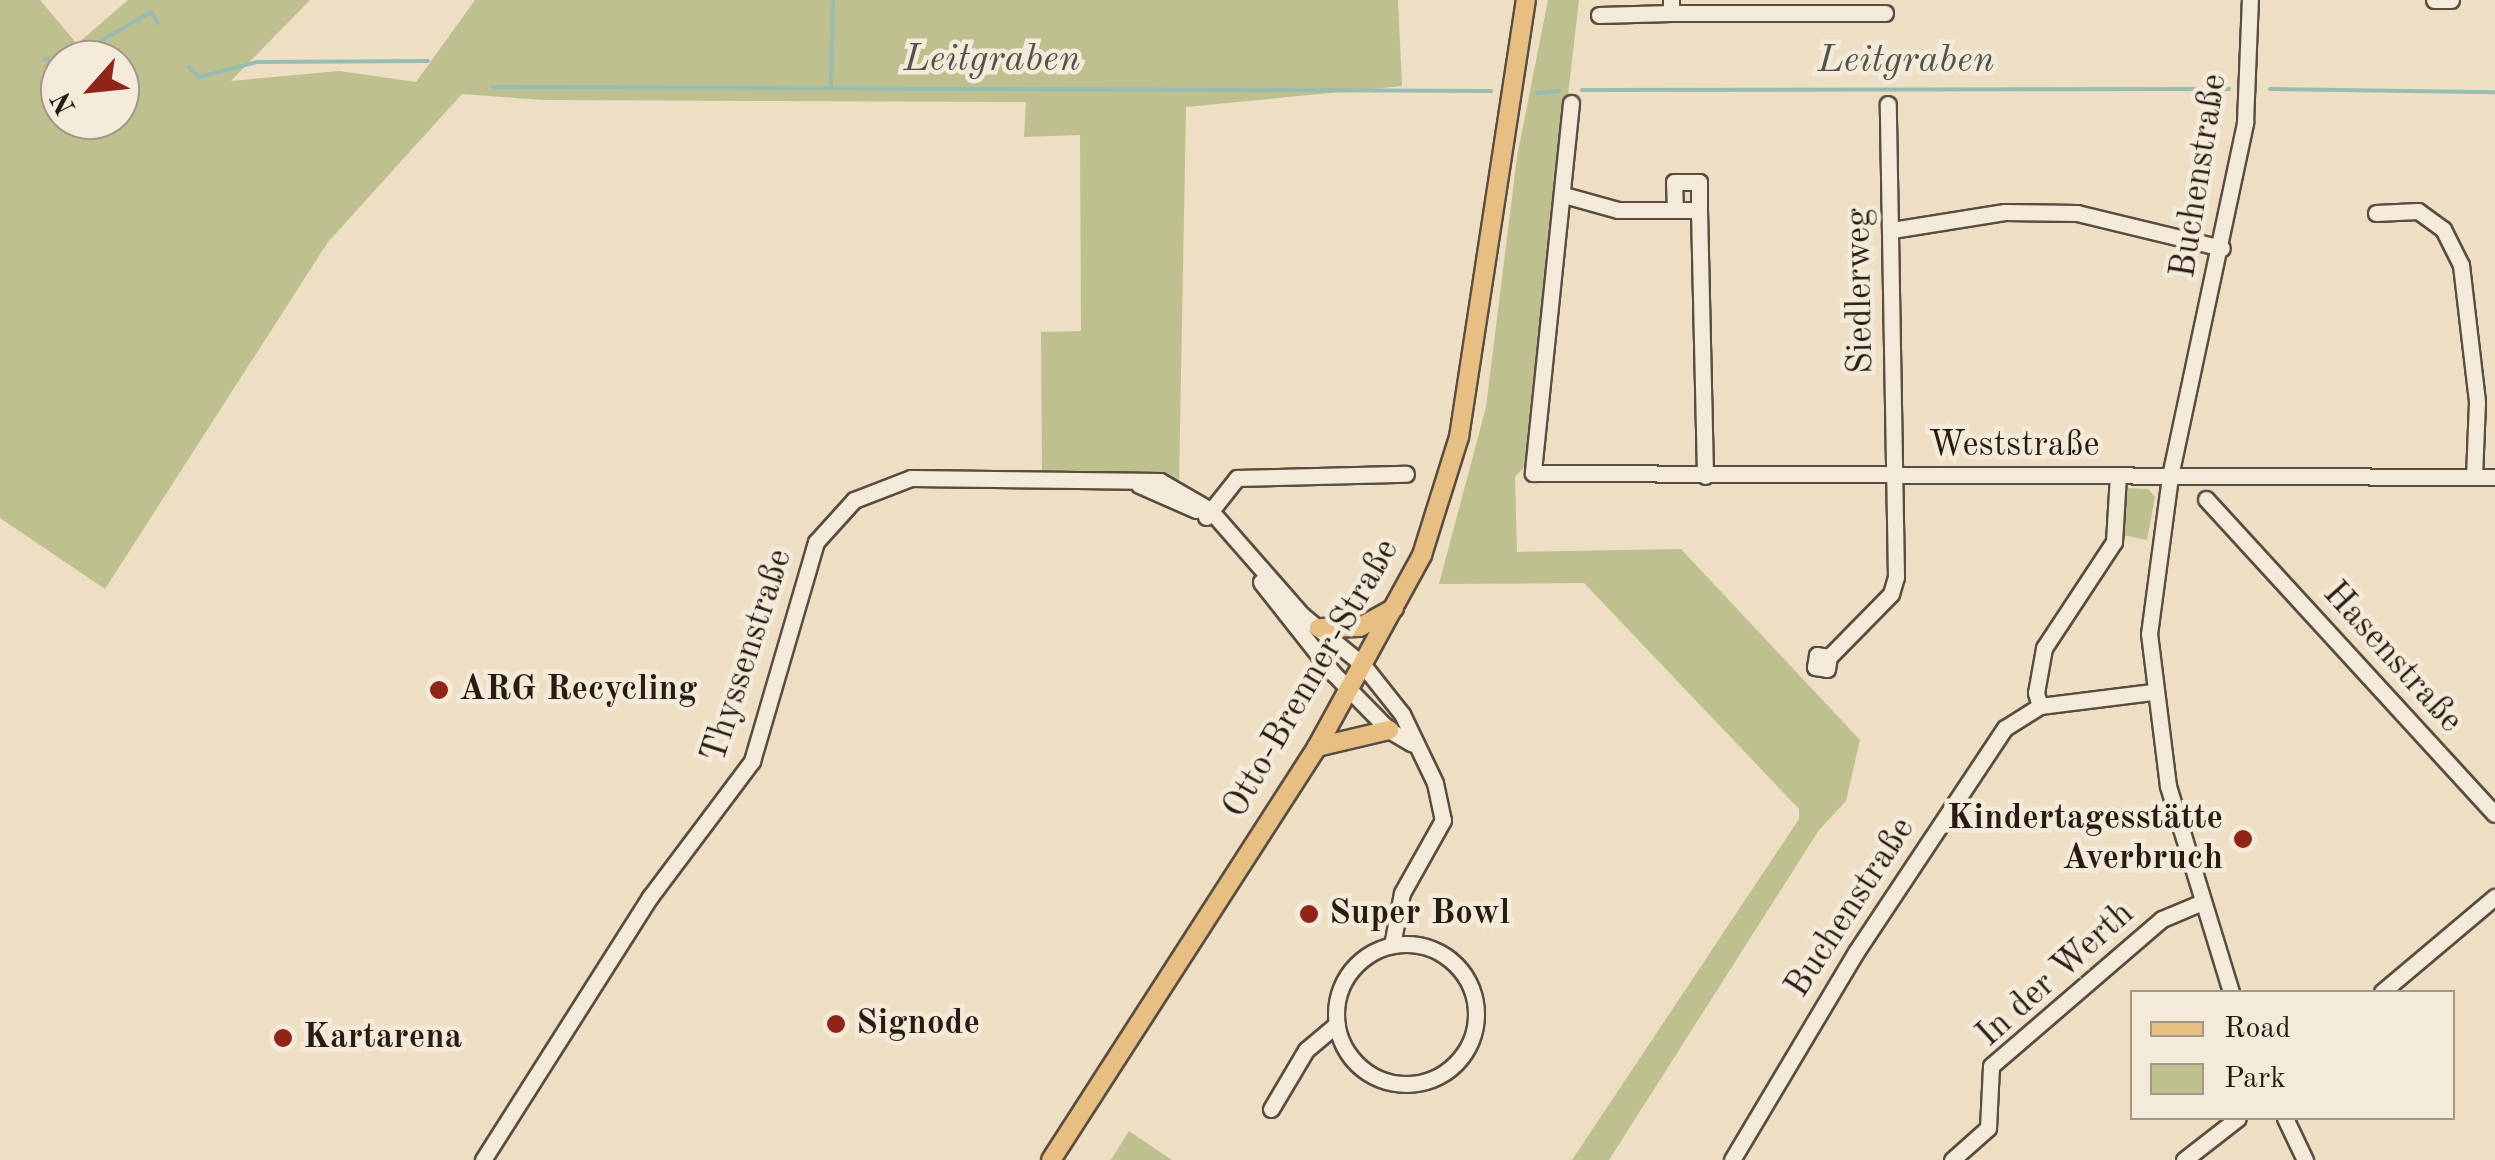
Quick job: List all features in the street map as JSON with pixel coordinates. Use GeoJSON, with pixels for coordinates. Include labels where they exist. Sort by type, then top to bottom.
{"type":"FeatureCollection","features":[{"type":"Feature","properties":{"kind":"main road","name":"Otto-Brenner-Straße"},"geometry":{"type":"LineString","coordinates":[[1051,1160],[1351,689],[1444,501],[1460,437],[1526,0]]}},
{"type":"Feature","properties":{"kind":"main road"},"geometry":{"type":"LineString","coordinates":[[1319,628],[1360,627],[1394,608]]}},
{"type":"Feature","properties":{"kind":"main road"},"geometry":{"type":"LineString","coordinates":[[1316,747],[1389,730]]}},
{"type":"Feature","properties":{"kind":"street","name":"Buchenstraße"},"geometry":{"type":"LineString","coordinates":[[2230,990],[2200,903],[2168,786],[2152,692],[2151,579],[2245,122],[2250,0]]}},
{"type":"Feature","properties":{"kind":"street"},"geometry":{"type":"LineString","coordinates":[[2434,0],[2452,0]]}},
{"type":"Feature","properties":{"kind":"street"},"geometry":{"type":"LineString","coordinates":[[1599,15],[1671,6],[1861,8],[1885,13]]}},
{"type":"Feature","properties":{"kind":"street"},"geometry":{"type":"LineString","coordinates":[[1571,104],[1564,195],[1618,210],[1699,210]]}},
{"type":"Feature","properties":{"kind":"street","name":"Siedlerweg"},"geometry":{"type":"LineString","coordinates":[[1829,657],[1891,594],[1894,476],[1888,104]]}},
{"type":"Feature","properties":{"kind":"street"},"geometry":{"type":"LineString","coordinates":[[1675,210],[1674,182],[1699,182],[1704,476]]}},
{"type":"Feature","properties":{"kind":"street","name":"Weststraße"},"geometry":{"type":"LineString","coordinates":[[1564,195],[1533,472],[1704,476],[2495,477]]}},
{"type":"Feature","properties":{"kind":"street"},"geometry":{"type":"LineString","coordinates":[[1892,230],[2005,212],[2076,213],[2222,248]]}},
{"type":"Feature","properties":{"kind":"street"},"geometry":{"type":"LineString","coordinates":[[2376,213],[2418,212],[2443,229],[2461,264],[2477,402],[2474,477]]}},
{"type":"Feature","properties":{"kind":"street"},"geometry":{"type":"LineString","coordinates":[[1208,513],[1237,478],[1406,474]]}},
{"type":"Feature","properties":{"kind":"street"},"geometry":{"type":"LineString","coordinates":[[2040,706],[2036,693],[2044,648],[2114,542],[2118,476]]}},
{"type":"Feature","properties":{"kind":"street","name":"Thyssenstraße"},"geometry":{"type":"LineString","coordinates":[[483,1160],[650,897],[752,761],[816,542],[833,520],[868,492],[911,478],[1123,478],[1208,513],[1319,628],[1363,665],[1402,714],[1410,742],[1434,783],[1443,820],[1402,892],[1392,945]]}},
{"type":"Feature","properties":{"kind":"street","name":"Hasenstraße"},"geometry":{"type":"LineString","coordinates":[[2206,499],[2278,590],[2495,814]]}},
{"type":"Feature","properties":{"kind":"street","name":"Thyssenstraße"},"geometry":{"type":"LineString","coordinates":[[1208,513],[1351,689],[1389,730],[1410,742]]}},
{"type":"Feature","properties":{"kind":"street","name":"Buchenstraße"},"geometry":{"type":"LineString","coordinates":[[1732,1160],[1856,952],[2005,728],[2040,706],[2152,692]]}},
{"type":"Feature","properties":{"kind":"street"},"geometry":{"type":"LineString","coordinates":[[2384,990],[2495,897]]}},
{"type":"Feature","properties":{"kind":"street","name":"In der Werth"},"geometry":{"type":"LineString","coordinates":[[1952,1160],[1988,1128],[1990,1066],[2162,919],[2200,903]]}},
{"type":"Feature","properties":{"kind":"street"},"geometry":{"type":"LineString","coordinates":[[1392,945],[1438,951],[1464,974],[1476,1007],[1466,1052],[1450,1069],[1406,1085],[1381,1080],[1344,1048],[1336,1024],[1349,973],[1392,945]]}},
{"type":"Feature","properties":{"kind":"street"},"geometry":{"type":"LineString","coordinates":[[1270,1109],[1306,1050],[1336,1024]]}},
{"type":"Feature","properties":{"kind":"street"},"geometry":{"type":"LineString","coordinates":[[2184,1160],[2235,1120]]}},
{"type":"Feature","properties":{"kind":"street"},"geometry":{"type":"LineString","coordinates":[[2286,1120],[2305,1160]]}},
{"type":"Feature","properties":{"kind":"green space"},"geometry":{"type":"Polygon","coordinates":[[[0,0],[40,0],[74,40],[40,40],[40,140],[140,140],[140,40],[82,40],[128,0],[310,0],[231,81],[339,71],[416,82],[475,0],[1398,0],[1402,86],[1186,107],[1179,483],[1042,473],[1041,332],[1081,331],[1080,135],[1024,137],[1026,102],[543,100],[462,94],[328,242],[105,589],[0,518],[0,0]]]}},
{"type":"Feature","properties":{"kind":"green space"},"geometry":{"type":"Polygon","coordinates":[[[1548,0],[1579,0],[1525,466],[1515,477],[1517,552],[1681,549],[1860,740],[1846,801],[1819,830],[1609,1160],[1572,1160],[1799,819],[1799,809],[1584,583],[1439,584],[1486,407],[1517,157],[1548,0]]]}},
{"type":"Feature","properties":{"kind":"green space"},"geometry":{"type":"Polygon","coordinates":[[[2123,488],[2148,489],[2155,497],[2147,540],[2122,535],[2123,488]]]}},
{"type":"Feature","properties":{"kind":"green space"},"geometry":{"type":"Polygon","coordinates":[[[1129,1131],[1172,1160],[1111,1160],[1129,1131]]]}},
{"type":"Feature","properties":{"kind":"waterway"},"geometry":{"type":"LineString","coordinates":[[831,85],[833,0]]}},
{"type":"Feature","properties":{"kind":"waterway","name":"Leitgraben"},"geometry":{"type":"LineString","coordinates":[[102,40],[151,12],[158,23]]}},
{"type":"Feature","properties":{"kind":"waterway","name":"Leitgraben"},"geometry":{"type":"LineString","coordinates":[[189,67],[199,77],[257,62],[428,61]]}},
{"type":"Feature","properties":{"kind":"waterway","name":"Leitgraben"},"geometry":{"type":"LineString","coordinates":[[493,87],[1491,91]]}},
{"type":"Feature","properties":{"kind":"waterway","name":"Leitgraben"},"geometry":{"type":"LineString","coordinates":[[1582,90],[2229,89]]}},
{"type":"Feature","properties":{"kind":"waterway","name":"Leitgraben"},"geometry":{"type":"LineString","coordinates":[[2270,89],[2495,92]]}},
{"type":"Feature","properties":{"kind":"waterway","name":"Leitgraben"},"geometry":{"type":"LineString","coordinates":[[1537,93],[1559,91]]}},
{"type":"Feature","properties":{"kind":"place","name":"ARG Recycling"},"geometry":{"type":"Point","coordinates":[439,690]}},
{"type":"Feature","properties":{"kind":"place","name":"Kindertagesstätte Averbruch"},"geometry":{"type":"Point","coordinates":[2243,839]}},
{"type":"Feature","properties":{"kind":"place","name":"Super Bowl"},"geometry":{"type":"Point","coordinates":[1309,914]}},
{"type":"Feature","properties":{"kind":"place","name":"Signode"},"geometry":{"type":"Point","coordinates":[836,1024]}},
{"type":"Feature","properties":{"kind":"place","name":"Kartarena"},"geometry":{"type":"Point","coordinates":[283,1038]}}]}
